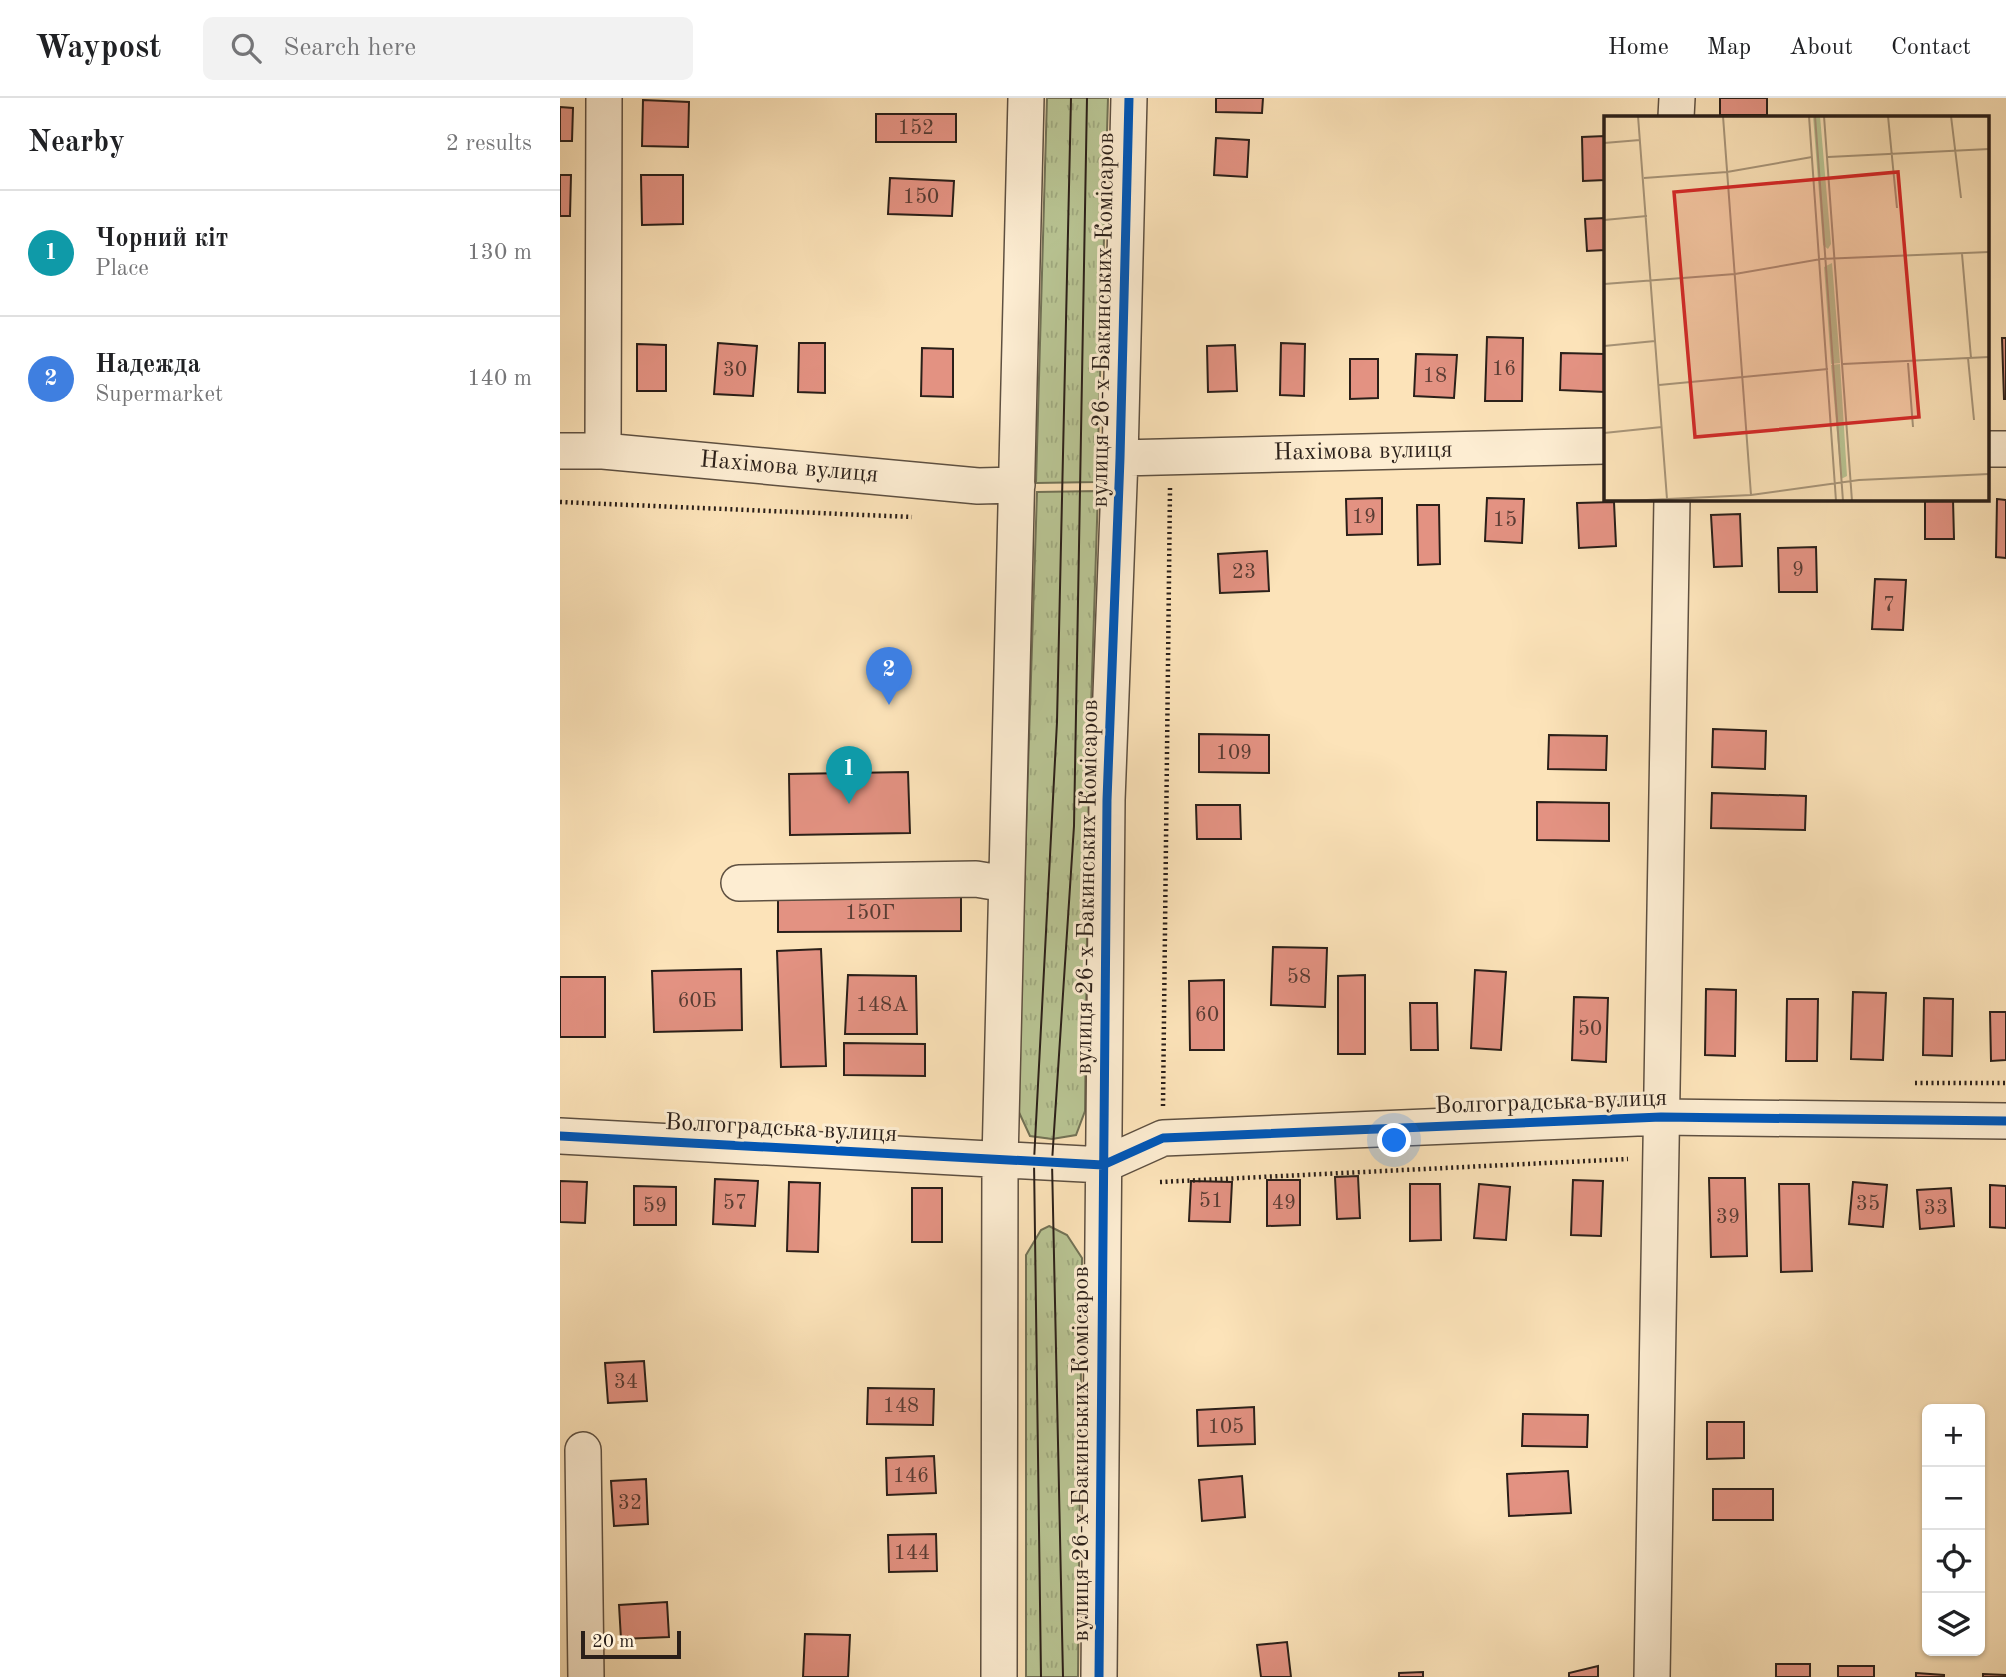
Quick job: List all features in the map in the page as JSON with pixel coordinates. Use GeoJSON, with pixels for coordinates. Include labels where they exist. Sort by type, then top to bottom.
{"type":"FeatureCollection","features":[{"type":"Feature","properties":{"kind":"street"},"geometry":{"type":"LineString","coordinates":[[603,451],[604,98]]}},
{"type":"Feature","properties":{"kind":"street"},"geometry":{"type":"LineString","coordinates":[[999,1677],[1000,1161],[1026,98]]}},
{"type":"Feature","properties":{"kind":"street","name":"вулиця 26-х Бакинських Комісаров"},"geometry":{"type":"LineString","coordinates":[[1099,1677],[1108,800],[1129,98]]}},
{"type":"Feature","properties":{"kind":"street"},"geometry":{"type":"LineString","coordinates":[[1676,98],[1676,116]]}},
{"type":"Feature","properties":{"kind":"street","name":"Нахімова вулиця"},"geometry":{"type":"LineString","coordinates":[[1120,458],[1604,446]]}},
{"type":"Feature","properties":{"kind":"street"},"geometry":{"type":"LineString","coordinates":[[1988,449],[2006,449]]}},
{"type":"Feature","properties":{"kind":"street","name":"Нахімова вулиця"},"geometry":{"type":"LineString","coordinates":[[560,451],[603,451],[978,486],[1017,485]]}},
{"type":"Feature","properties":{"kind":"street"},"geometry":{"type":"LineString","coordinates":[[1652,1677],[1672,500]]}},
{"type":"Feature","properties":{"kind":"street"},"geometry":{"type":"LineString","coordinates":[[739,883],[976,879],[1006,884]]}},
{"type":"Feature","properties":{"kind":"street","name":"Волгоградська вулиця"},"geometry":{"type":"LineString","coordinates":[[560,1136],[1103,1165],[1163,1138],[1661,1117],[2006,1121]]}},
{"type":"Feature","properties":{"kind":"street"},"geometry":{"type":"LineString","coordinates":[[583,1450],[586,1677]]}},
{"type":"Feature","properties":{"kind":"path"},"geometry":{"type":"LineString","coordinates":[[1163,1138],[1170,456]]}},
{"type":"Feature","properties":{"kind":"path"},"geometry":{"type":"LineString","coordinates":[[560,502],[922,518]]}},
{"type":"Feature","properties":{"kind":"path"},"geometry":{"type":"LineString","coordinates":[[1160,1182],[1661,1158]]}},
{"type":"Feature","properties":{"kind":"green space"},"geometry":{"type":"Polygon","coordinates":[[[1047,98],[1108,98],[1097,482],[1036,483],[1047,98]]]}},
{"type":"Feature","properties":{"kind":"green space"},"geometry":{"type":"Polygon","coordinates":[[[1098,491],[1089,770],[1085,1111],[1076,1135],[1052,1139],[1030,1136],[1017,1108],[1037,492],[1098,491]]]}},
{"type":"Feature","properties":{"kind":"green space"},"geometry":{"type":"Polygon","coordinates":[[[1049,1226],[1067,1235],[1082,1258],[1078,1677],[1026,1677],[1026,1255],[1041,1230],[1049,1226]]]}},
{"type":"Feature","properties":{"kind":"building"},"geometry":{"type":"Polygon","coordinates":[[[1216,98],[1263,98],[1262,113],[1216,112],[1216,98]]]}},
{"type":"Feature","properties":{"kind":"building"},"geometry":{"type":"Polygon","coordinates":[[[1720,98],[1767,98],[1767,115],[1720,115],[1720,98]]]}},
{"type":"Feature","properties":{"kind":"building"},"geometry":{"type":"Polygon","coordinates":[[[643,100],[689,102],[688,147],[642,146],[643,100]]]}},
{"type":"Feature","properties":{"kind":"building"},"geometry":{"type":"Polygon","coordinates":[[[560,107],[573,108],[572,141],[560,141],[560,107]]]}},
{"type":"Feature","properties":{"kind":"building"},"geometry":{"type":"Polygon","coordinates":[[[876,114],[956,114],[956,142],[876,142],[876,114]]]}},
{"type":"Feature","properties":{"kind":"building"},"geometry":{"type":"Polygon","coordinates":[[[1604,136],[1604,180],[1583,181],[1582,137],[1604,136]]]}},
{"type":"Feature","properties":{"kind":"building"},"geometry":{"type":"Polygon","coordinates":[[[1216,138],[1249,140],[1247,177],[1214,175],[1216,138]]]}},
{"type":"Feature","properties":{"kind":"building"},"geometry":{"type":"Polygon","coordinates":[[[560,175],[571,175],[570,216],[560,216],[560,175]]]}},
{"type":"Feature","properties":{"kind":"building"},"geometry":{"type":"Polygon","coordinates":[[[641,175],[683,175],[683,224],[642,225],[641,175]]]}},
{"type":"Feature","properties":{"kind":"building"},"geometry":{"type":"Polygon","coordinates":[[[890,178],[954,181],[952,216],[888,214],[890,178]]]}},
{"type":"Feature","properties":{"kind":"building"},"geometry":{"type":"Polygon","coordinates":[[[1604,218],[1604,250],[1587,251],[1585,219],[1604,218]]]}},
{"type":"Feature","properties":{"kind":"building"},"geometry":{"type":"Polygon","coordinates":[[[1487,337],[1523,338],[1522,401],[1485,401],[1487,337]]]}},
{"type":"Feature","properties":{"kind":"building"},"geometry":{"type":"Polygon","coordinates":[[[2002,338],[2006,338],[2006,399],[2004,399],[2002,338]]]}},
{"type":"Feature","properties":{"kind":"building"},"geometry":{"type":"Polygon","coordinates":[[[718,343],[757,346],[753,396],[714,394],[718,343]]]}},
{"type":"Feature","properties":{"kind":"building"},"geometry":{"type":"Polygon","coordinates":[[[799,343],[825,343],[825,393],[798,392],[799,343]]]}},
{"type":"Feature","properties":{"kind":"building"},"geometry":{"type":"Polygon","coordinates":[[[1281,343],[1305,344],[1304,396],[1280,395],[1281,343]]]}},
{"type":"Feature","properties":{"kind":"building"},"geometry":{"type":"Polygon","coordinates":[[[637,344],[666,345],[666,391],[637,391],[637,344]]]}},
{"type":"Feature","properties":{"kind":"building"},"geometry":{"type":"Polygon","coordinates":[[[1235,345],[1237,391],[1208,392],[1207,346],[1235,345]]]}},
{"type":"Feature","properties":{"kind":"building"},"geometry":{"type":"Polygon","coordinates":[[[922,348],[953,349],[953,397],[921,396],[922,348]]]}},
{"type":"Feature","properties":{"kind":"building"},"geometry":{"type":"Polygon","coordinates":[[[1561,353],[1604,354],[1604,392],[1560,390],[1561,353]]]}},
{"type":"Feature","properties":{"kind":"building"},"geometry":{"type":"Polygon","coordinates":[[[1416,354],[1457,355],[1454,398],[1414,396],[1416,354]]]}},
{"type":"Feature","properties":{"kind":"building"},"geometry":{"type":"Polygon","coordinates":[[[1350,359],[1378,359],[1378,398],[1350,399],[1350,359]]]}},
{"type":"Feature","properties":{"kind":"building"},"geometry":{"type":"Polygon","coordinates":[[[1382,498],[1382,534],[1347,535],[1346,499],[1382,498]]]}},
{"type":"Feature","properties":{"kind":"building"},"geometry":{"type":"Polygon","coordinates":[[[1487,498],[1524,499],[1522,543],[1485,541],[1487,498]]]}},
{"type":"Feature","properties":{"kind":"building"},"geometry":{"type":"Polygon","coordinates":[[[1997,499],[2006,500],[2006,558],[1996,557],[1997,499]]]}},
{"type":"Feature","properties":{"kind":"building"},"geometry":{"type":"Polygon","coordinates":[[[1925,500],[1953,500],[1954,539],[1925,539],[1925,500]]]}},
{"type":"Feature","properties":{"kind":"building"},"geometry":{"type":"Polygon","coordinates":[[[1614,502],[1616,546],[1579,548],[1577,503],[1614,502]]]}},
{"type":"Feature","properties":{"kind":"building"},"geometry":{"type":"Polygon","coordinates":[[[1417,505],[1439,505],[1440,564],[1418,565],[1417,505]]]}},
{"type":"Feature","properties":{"kind":"building"},"geometry":{"type":"Polygon","coordinates":[[[1740,514],[1742,566],[1714,567],[1711,515],[1740,514]]]}},
{"type":"Feature","properties":{"kind":"building"},"geometry":{"type":"Polygon","coordinates":[[[1816,547],[1817,592],[1779,592],[1778,548],[1816,547]]]}},
{"type":"Feature","properties":{"kind":"building"},"geometry":{"type":"Polygon","coordinates":[[[1267,551],[1269,591],[1220,593],[1218,554],[1267,551]]]}},
{"type":"Feature","properties":{"kind":"building"},"geometry":{"type":"Polygon","coordinates":[[[1875,579],[1906,580],[1903,630],[1872,629],[1875,579]]]}},
{"type":"Feature","properties":{"kind":"building"},"geometry":{"type":"Polygon","coordinates":[[[1713,729],[1766,731],[1765,769],[1712,767],[1713,729]]]}},
{"type":"Feature","properties":{"kind":"building"},"geometry":{"type":"Polygon","coordinates":[[[1199,734],[1269,735],[1269,773],[1199,772],[1199,734]]]}},
{"type":"Feature","properties":{"kind":"building"},"geometry":{"type":"Polygon","coordinates":[[[1549,735],[1607,736],[1606,770],[1548,769],[1549,735]]]}},
{"type":"Feature","properties":{"kind":"building"},"geometry":{"type":"Polygon","coordinates":[[[908,772],[910,833],[790,835],[789,774],[908,772]]]}},
{"type":"Feature","properties":{"kind":"building"},"geometry":{"type":"Polygon","coordinates":[[[1712,793],[1806,796],[1805,830],[1711,828],[1712,793]]]}},
{"type":"Feature","properties":{"kind":"building"},"geometry":{"type":"Polygon","coordinates":[[[1537,802],[1609,803],[1609,841],[1537,840],[1537,802]]]}},
{"type":"Feature","properties":{"kind":"building"},"geometry":{"type":"Polygon","coordinates":[[[1196,805],[1240,805],[1241,839],[1197,839],[1196,805]]]}},
{"type":"Feature","properties":{"kind":"building"},"geometry":{"type":"Polygon","coordinates":[[[778,894],[961,894],[961,931],[778,932],[778,894]]]}},
{"type":"Feature","properties":{"kind":"building"},"geometry":{"type":"Polygon","coordinates":[[[1273,947],[1327,948],[1325,1007],[1271,1005],[1273,947]]]}},
{"type":"Feature","properties":{"kind":"building"},"geometry":{"type":"Polygon","coordinates":[[[821,949],[826,1066],[781,1067],[777,951],[821,949]]]}},
{"type":"Feature","properties":{"kind":"building"},"geometry":{"type":"Polygon","coordinates":[[[741,969],[742,1030],[654,1032],[652,971],[741,969]]]}},
{"type":"Feature","properties":{"kind":"building"},"geometry":{"type":"Polygon","coordinates":[[[1475,970],[1506,972],[1501,1050],[1471,1048],[1475,970]]]}},
{"type":"Feature","properties":{"kind":"building"},"geometry":{"type":"Polygon","coordinates":[[[848,975],[916,976],[917,1034],[845,1034],[848,975]]]}},
{"type":"Feature","properties":{"kind":"building"},"geometry":{"type":"Polygon","coordinates":[[[1365,975],[1365,1054],[1338,1054],[1338,976],[1365,975]]]}},
{"type":"Feature","properties":{"kind":"building"},"geometry":{"type":"Polygon","coordinates":[[[560,977],[605,977],[605,1037],[560,1037],[560,977]]]}},
{"type":"Feature","properties":{"kind":"building"},"geometry":{"type":"Polygon","coordinates":[[[1224,980],[1224,1050],[1190,1050],[1189,981],[1224,980]]]}},
{"type":"Feature","properties":{"kind":"building"},"geometry":{"type":"Polygon","coordinates":[[[1706,989],[1736,990],[1735,1056],[1705,1055],[1706,989]]]}},
{"type":"Feature","properties":{"kind":"building"},"geometry":{"type":"Polygon","coordinates":[[[1853,992],[1886,993],[1883,1060],[1851,1059],[1853,992]]]}},
{"type":"Feature","properties":{"kind":"building"},"geometry":{"type":"Polygon","coordinates":[[[1574,997],[1608,998],[1606,1062],[1572,1060],[1574,997]]]}},
{"type":"Feature","properties":{"kind":"building"},"geometry":{"type":"Polygon","coordinates":[[[1924,998],[1953,999],[1952,1056],[1923,1055],[1924,998]]]}},
{"type":"Feature","properties":{"kind":"building"},"geometry":{"type":"Polygon","coordinates":[[[1787,999],[1818,999],[1817,1061],[1786,1061],[1787,999]]]}},
{"type":"Feature","properties":{"kind":"building"},"geometry":{"type":"Polygon","coordinates":[[[1410,1003],[1437,1003],[1438,1050],[1411,1050],[1410,1003]]]}},
{"type":"Feature","properties":{"kind":"building"},"geometry":{"type":"Polygon","coordinates":[[[1990,1012],[2006,1012],[2006,1060],[1991,1061],[1990,1012]]]}},
{"type":"Feature","properties":{"kind":"building"},"geometry":{"type":"Polygon","coordinates":[[[844,1043],[925,1044],[925,1076],[844,1075],[844,1043]]]}},
{"type":"Feature","properties":{"kind":"building"},"geometry":{"type":"Polygon","coordinates":[[[1358,1176],[1360,1218],[1337,1219],[1335,1177],[1358,1176]]]}},
{"type":"Feature","properties":{"kind":"building"},"geometry":{"type":"Polygon","coordinates":[[[1709,1178],[1745,1178],[1747,1256],[1711,1257],[1709,1178]]]}},
{"type":"Feature","properties":{"kind":"building"},"geometry":{"type":"Polygon","coordinates":[[[715,1179],[758,1181],[755,1226],[713,1224],[715,1179]]]}},
{"type":"Feature","properties":{"kind":"building"},"geometry":{"type":"Polygon","coordinates":[[[1267,1180],[1300,1180],[1300,1225],[1267,1226],[1267,1180]]]}},
{"type":"Feature","properties":{"kind":"building"},"geometry":{"type":"Polygon","coordinates":[[[1573,1180],[1603,1181],[1601,1236],[1571,1235],[1573,1180]]]}},
{"type":"Feature","properties":{"kind":"building"},"geometry":{"type":"Polygon","coordinates":[[[560,1181],[587,1182],[585,1223],[560,1222],[560,1181]]]}},
{"type":"Feature","properties":{"kind":"building"},"geometry":{"type":"Polygon","coordinates":[[[1191,1181],[1232,1182],[1230,1222],[1189,1221],[1191,1181]]]}},
{"type":"Feature","properties":{"kind":"building"},"geometry":{"type":"Polygon","coordinates":[[[789,1182],[820,1183],[818,1252],[787,1251],[789,1182]]]}},
{"type":"Feature","properties":{"kind":"building"},"geometry":{"type":"Polygon","coordinates":[[[1853,1182],[1887,1185],[1883,1227],[1849,1224],[1853,1182]]]}},
{"type":"Feature","properties":{"kind":"building"},"geometry":{"type":"Polygon","coordinates":[[[1410,1184],[1440,1184],[1441,1240],[1410,1241],[1410,1184]]]}},
{"type":"Feature","properties":{"kind":"building"},"geometry":{"type":"Polygon","coordinates":[[[1479,1184],[1510,1187],[1506,1240],[1474,1238],[1479,1184]]]}},
{"type":"Feature","properties":{"kind":"building"},"geometry":{"type":"Polygon","coordinates":[[[1779,1184],[1809,1184],[1812,1271],[1781,1272],[1779,1184]]]}},
{"type":"Feature","properties":{"kind":"building"},"geometry":{"type":"Polygon","coordinates":[[[1990,1185],[2006,1186],[2006,1228],[1990,1227],[1990,1185]]]}},
{"type":"Feature","properties":{"kind":"building"},"geometry":{"type":"Polygon","coordinates":[[[634,1186],[676,1187],[676,1225],[634,1225],[634,1186]]]}},
{"type":"Feature","properties":{"kind":"building"},"geometry":{"type":"Polygon","coordinates":[[[912,1188],[942,1188],[942,1242],[912,1242],[912,1188]]]}},
{"type":"Feature","properties":{"kind":"building"},"geometry":{"type":"Polygon","coordinates":[[[1951,1188],[1954,1226],[1920,1229],[1917,1190],[1951,1188]]]}},
{"type":"Feature","properties":{"kind":"building"},"geometry":{"type":"Polygon","coordinates":[[[644,1361],[647,1401],[608,1403],[605,1363],[644,1361]]]}},
{"type":"Feature","properties":{"kind":"building"},"geometry":{"type":"Polygon","coordinates":[[[868,1388],[934,1389],[933,1425],[867,1424],[868,1388]]]}},
{"type":"Feature","properties":{"kind":"building"},"geometry":{"type":"Polygon","coordinates":[[[1254,1407],[1255,1444],[1198,1446],[1197,1410],[1254,1407]]]}},
{"type":"Feature","properties":{"kind":"building"},"geometry":{"type":"Polygon","coordinates":[[[1523,1414],[1588,1415],[1587,1447],[1522,1446],[1523,1414]]]}},
{"type":"Feature","properties":{"kind":"building"},"geometry":{"type":"Polygon","coordinates":[[[1707,1422],[1744,1422],[1744,1458],[1707,1459],[1707,1422]]]}},
{"type":"Feature","properties":{"kind":"building"},"geometry":{"type":"Polygon","coordinates":[[[934,1456],[936,1493],[887,1495],[886,1458],[934,1456]]]}},
{"type":"Feature","properties":{"kind":"building"},"geometry":{"type":"Polygon","coordinates":[[[1568,1471],[1571,1513],[1509,1516],[1507,1474],[1568,1471]]]}},
{"type":"Feature","properties":{"kind":"building"},"geometry":{"type":"Polygon","coordinates":[[[1242,1476],[1245,1517],[1202,1521],[1199,1480],[1242,1476]]]}},
{"type":"Feature","properties":{"kind":"building"},"geometry":{"type":"Polygon","coordinates":[[[646,1479],[648,1524],[614,1526],[611,1481],[646,1479]]]}},
{"type":"Feature","properties":{"kind":"building"},"geometry":{"type":"Polygon","coordinates":[[[1713,1489],[1773,1489],[1773,1520],[1713,1520],[1713,1489]]]}},
{"type":"Feature","properties":{"kind":"building"},"geometry":{"type":"Polygon","coordinates":[[[936,1534],[937,1571],[889,1572],[888,1535],[936,1534]]]}},
{"type":"Feature","properties":{"kind":"building"},"geometry":{"type":"Polygon","coordinates":[[[667,1602],[669,1637],[621,1639],[619,1605],[667,1602]]]}},
{"type":"Feature","properties":{"kind":"building"},"geometry":{"type":"Polygon","coordinates":[[[805,1634],[850,1635],[848,1677],[803,1677],[805,1634]]]}},
{"type":"Feature","properties":{"kind":"building"},"geometry":{"type":"Polygon","coordinates":[[[1287,1642],[1291,1677],[1261,1677],[1257,1645],[1287,1642]]]}},
{"type":"Feature","properties":{"kind":"building"},"geometry":{"type":"Polygon","coordinates":[[[1776,1664],[1810,1664],[1810,1677],[1776,1677],[1776,1664]]]}},
{"type":"Feature","properties":{"kind":"building"},"geometry":{"type":"Polygon","coordinates":[[[1598,1666],[1598,1677],[1569,1677],[1569,1673],[1598,1666]]]}},
{"type":"Feature","properties":{"kind":"building"},"geometry":{"type":"Polygon","coordinates":[[[1838,1666],[1874,1666],[1874,1677],[1838,1677],[1838,1666]]]}},
{"type":"Feature","properties":{"kind":"building"},"geometry":{"type":"Polygon","coordinates":[[[1423,1672],[1423,1677],[1399,1677],[1399,1673],[1423,1672]]]}},
{"type":"Feature","properties":{"kind":"building"},"geometry":{"type":"Polygon","coordinates":[[[1916,1673],[1944,1675],[1944,1677],[1916,1677],[1916,1673]]]}},
{"type":"Feature","properties":{"kind":"building"},"geometry":{"type":"Polygon","coordinates":[[[1983,1674],[2006,1675],[2006,1677],[1983,1677],[1983,1674]]]}},
{"type":"Feature","properties":{"kind":"tram line"},"geometry":{"type":"LineString","coordinates":[[1041,1677],[1034,1161],[1057,722],[1071,98]]}},
{"type":"Feature","properties":{"kind":"tram line"},"geometry":{"type":"LineString","coordinates":[[1063,1677],[1052,1162],[1074,826],[1087,98]]}},
{"type":"Feature","properties":{"kind":"cycle path"},"geometry":{"type":"LineString","coordinates":[[1099,1677],[1107,800],[1120,458],[1129,98]]}},
{"type":"Feature","properties":{"kind":"cycle path"},"geometry":{"type":"LineString","coordinates":[[560,1136],[1103,1165],[1163,1138],[1661,1117],[2006,1121]]}},
{"type":"Feature","properties":{"kind":"place","name":"Надежда"},"geometry":{"type":"Point","coordinates":[889,705]}},
{"type":"Feature","properties":{"kind":"place","name":"Чорний кіт"},"geometry":{"type":"Point","coordinates":[849,804]}}]}
